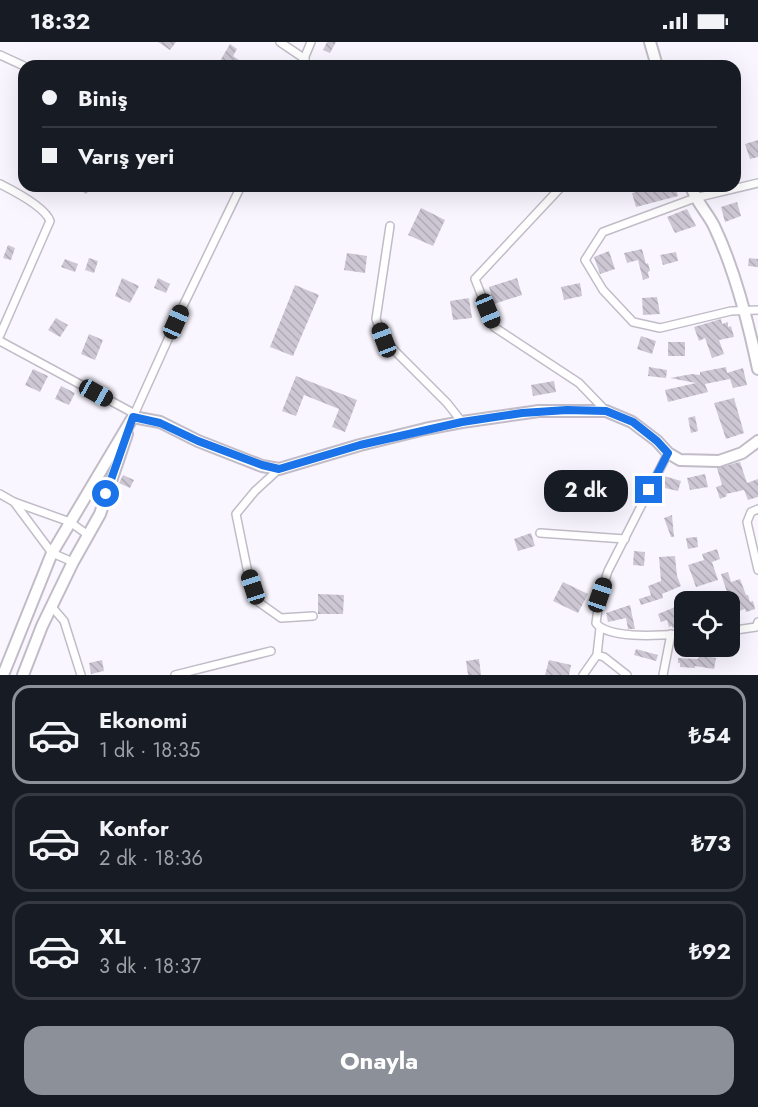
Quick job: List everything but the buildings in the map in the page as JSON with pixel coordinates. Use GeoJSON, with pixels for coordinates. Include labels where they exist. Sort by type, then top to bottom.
{"type":"FeatureCollection","features":[{"type":"Feature","properties":{"kind":"street"},"geometry":{"type":"LineString","coordinates":[[280,42],[300,60]]}},
{"type":"Feature","properties":{"kind":"street"},"geometry":{"type":"LineString","coordinates":[[304,60],[311,42]]}},
{"type":"Feature","properties":{"kind":"street"},"geometry":{"type":"LineString","coordinates":[[650,42],[655,60]]}},
{"type":"Feature","properties":{"kind":"street"},"geometry":{"type":"LineString","coordinates":[[0,55],[18,63]]}},
{"type":"Feature","properties":{"kind":"street"},"geometry":{"type":"LineString","coordinates":[[741,187],[758,183]]}},
{"type":"Feature","properties":{"kind":"street"},"geometry":{"type":"LineString","coordinates":[[0,184],[41,209],[50,221],[0,335]]}},
{"type":"Feature","properties":{"kind":"street"},"geometry":{"type":"LineString","coordinates":[[23,675],[73,562],[100,514],[134,416],[184,304],[238,192]]}},
{"type":"Feature","properties":{"kind":"street"},"geometry":{"type":"LineString","coordinates":[[556,192],[475,279],[494,327],[579,383],[606,411]]}},
{"type":"Feature","properties":{"kind":"street"},"geometry":{"type":"LineString","coordinates":[[692,192],[694,198],[713,225],[744,311],[758,369]]}},
{"type":"Feature","properties":{"kind":"street"},"geometry":{"type":"LineString","coordinates":[[720,192],[694,198],[603,232],[585,260],[603,290],[633,322],[660,328],[731,311],[758,310]]}},
{"type":"Feature","properties":{"kind":"street"},"geometry":{"type":"LineString","coordinates":[[390,226],[376,319],[384,340],[447,403],[462,422]]}},
{"type":"Feature","properties":{"kind":"street"},"geometry":{"type":"LineString","coordinates":[[0,341],[134,416],[160,423],[198,441],[279,469]]}},
{"type":"Feature","properties":{"kind":"street"},"geometry":{"type":"LineString","coordinates":[[313,616],[280,618],[257,601],[248,573],[236,514],[255,491],[279,469],[360,445],[462,422],[539,411],[606,411],[633,422],[668,453],[680,460],[719,461],[742,453],[758,441]]}},
{"type":"Feature","properties":{"kind":"street"},"geometry":{"type":"LineString","coordinates":[[3,675],[52,553],[134,416]]}},
{"type":"Feature","properties":{"kind":"street"},"geometry":{"type":"LineString","coordinates":[[663,675],[671,634],[638,635],[609,631],[596,623],[600,595],[608,571],[668,453]]}},
{"type":"Feature","properties":{"kind":"street"},"geometry":{"type":"LineString","coordinates":[[0,494],[14,502],[70,522],[88,535]]}},
{"type":"Feature","properties":{"kind":"street"},"geometry":{"type":"LineString","coordinates":[[14,502],[52,553],[73,562]]}},
{"type":"Feature","properties":{"kind":"street"},"geometry":{"type":"LineString","coordinates":[[758,509],[751,512],[747,522],[758,570]]}},
{"type":"Feature","properties":{"kind":"street"},"geometry":{"type":"LineString","coordinates":[[540,533],[625,538]]}},
{"type":"Feature","properties":{"kind":"street"},"geometry":{"type":"LineString","coordinates":[[52,607],[64,621],[81,675]]}},
{"type":"Feature","properties":{"kind":"street"},"geometry":{"type":"LineString","coordinates":[[740,629],[756,627],[758,622]]}},
{"type":"Feature","properties":{"kind":"street"},"geometry":{"type":"LineString","coordinates":[[584,675],[597,655],[600,627]]}},
{"type":"Feature","properties":{"kind":"street"},"geometry":{"type":"LineString","coordinates":[[175,675],[271,651]]}},
{"type":"Feature","properties":{"kind":"street"},"geometry":{"type":"LineString","coordinates":[[597,655],[604,657],[627,675]]}},
{"type":"Feature","properties":{"kind":"route"},"geometry":{"type":"LineString","coordinates":[[106,494],[133,417],[160,423],[198,441],[279,469],[425,429],[505,415],[567,410],[606,411],[633,422],[657,441],[668,453],[649,490]]}}]}
